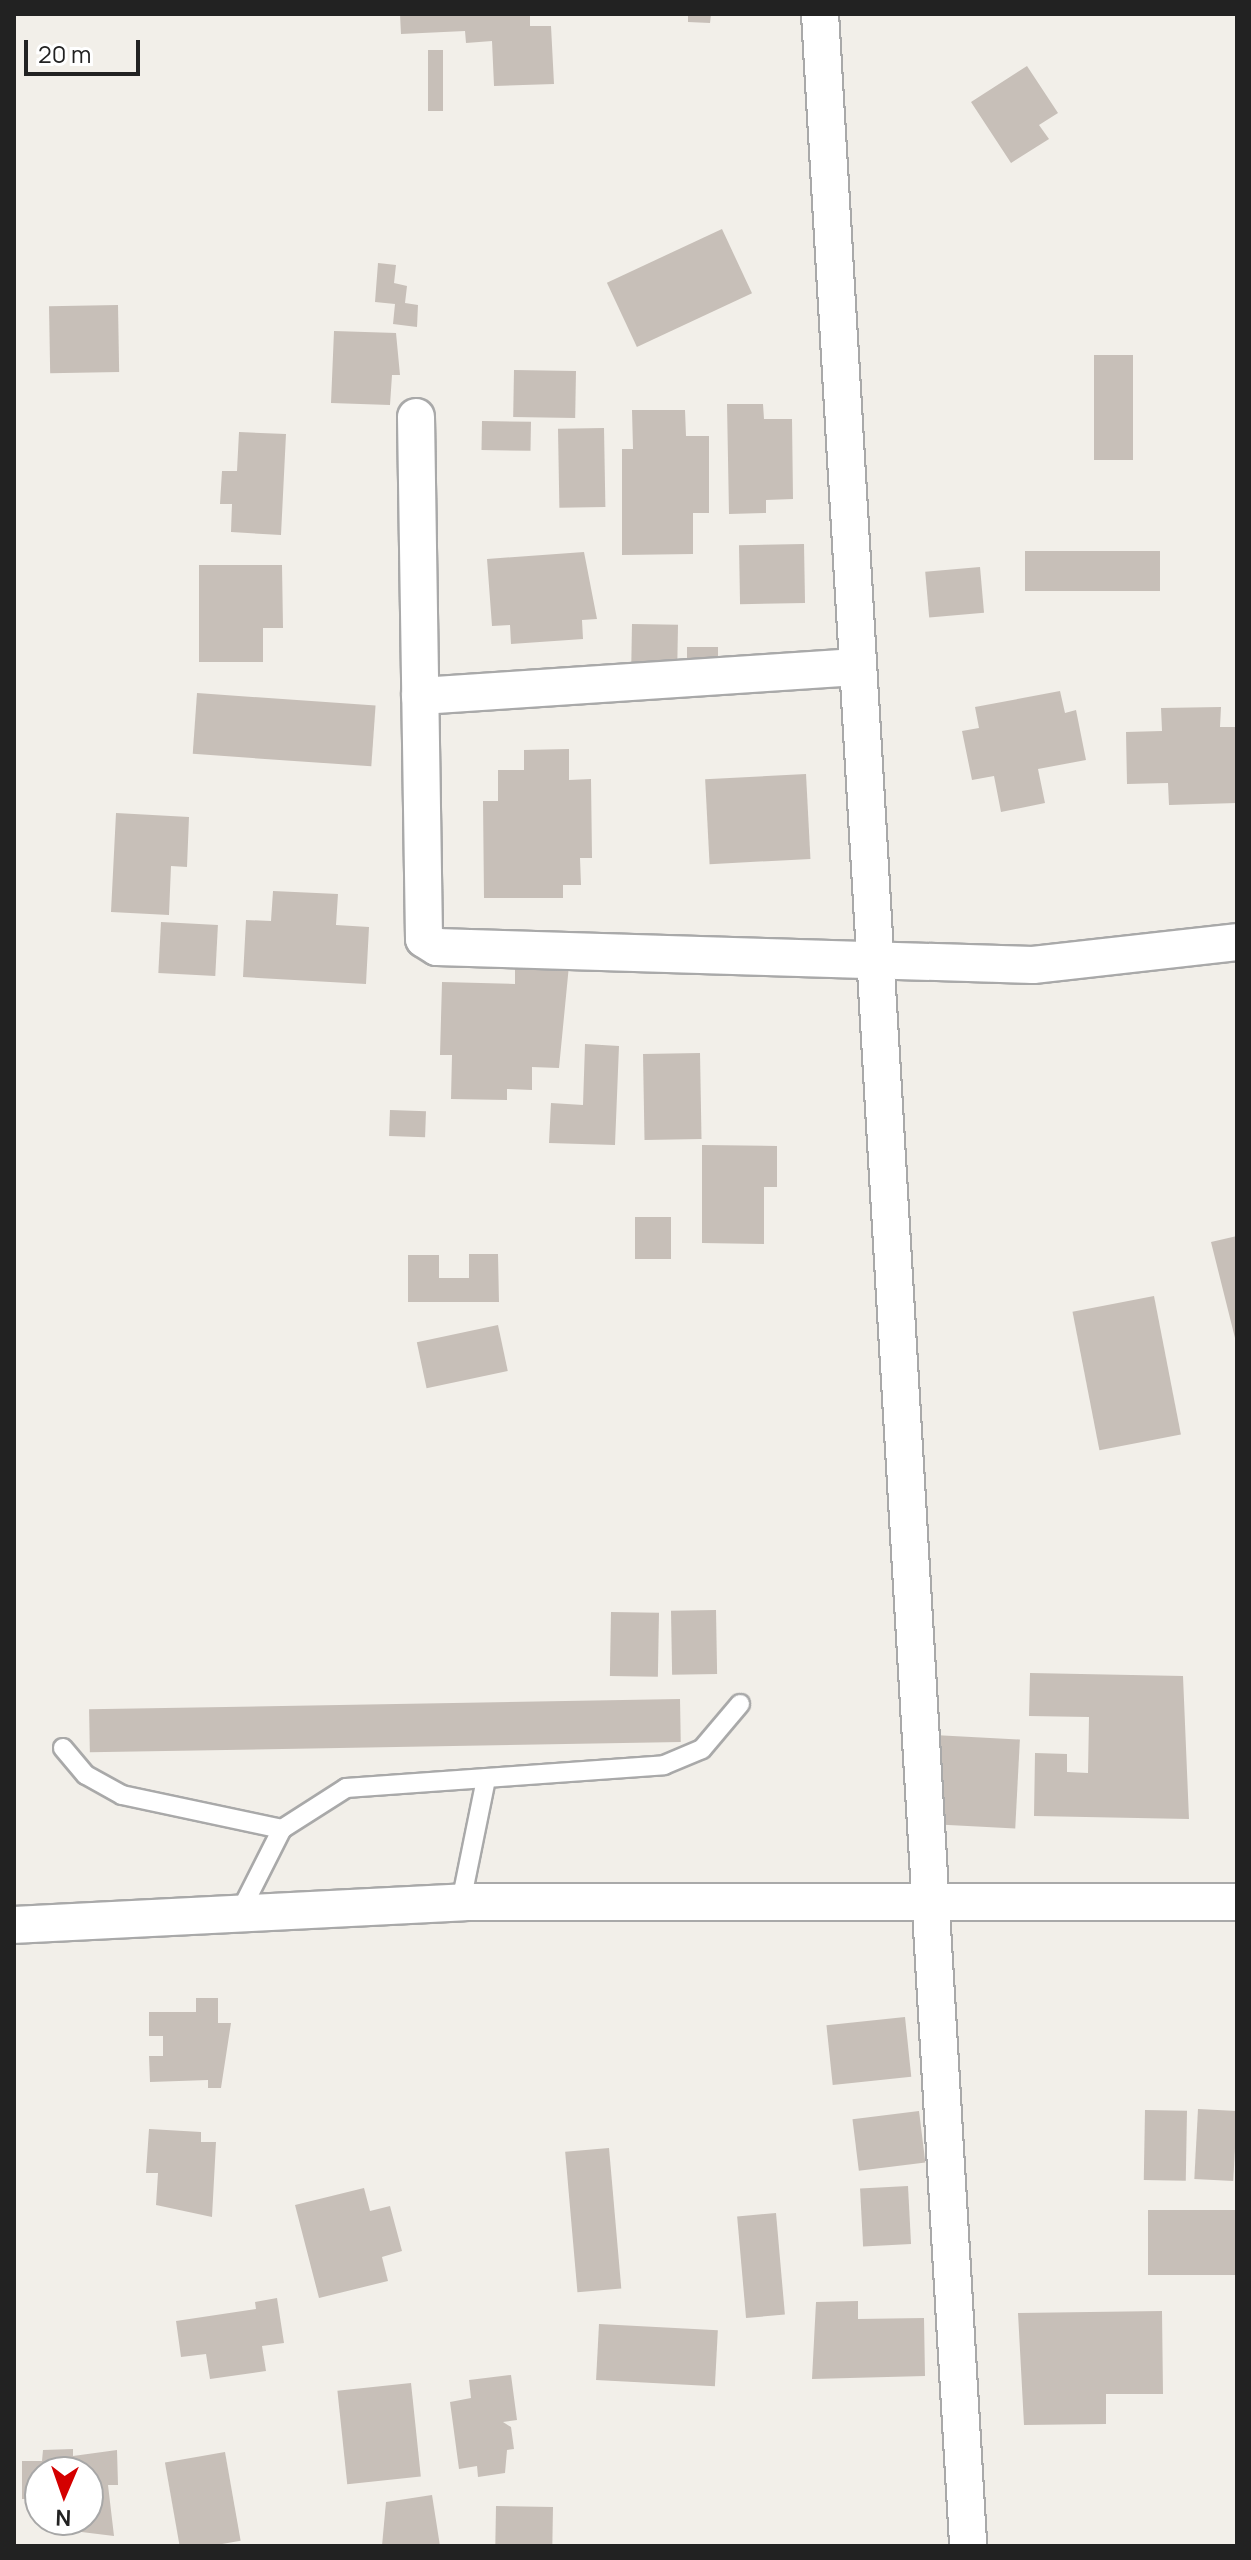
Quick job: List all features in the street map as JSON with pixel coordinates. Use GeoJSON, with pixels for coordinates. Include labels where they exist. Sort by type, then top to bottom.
{"type":"FeatureCollection","features":[{"type":"Feature","properties":{"kind":"street"},"geometry":{"type":"LineString","coordinates":[[820,14],[857,667],[878,958],[927,1901],[968,2546]]}},
{"type":"Feature","properties":{"kind":"street"},"geometry":{"type":"LineString","coordinates":[[416,417],[419,920],[424,939],[437,947],[1033,965],[1237,942]]}},
{"type":"Feature","properties":{"kind":"street"},"geometry":{"type":"LineString","coordinates":[[420,696],[857,667]]}},
{"type":"Feature","properties":{"kind":"street"},"geometry":{"type":"LineString","coordinates":[[14,1925],[461,1902],[1237,1902]]}},
{"type":"Feature","properties":{"kind":"lane"},"geometry":{"type":"LineString","coordinates":[[240,1912],[282,1829],[346,1788],[486,1779],[686,1760],[740,1704]]}},
{"type":"Feature","properties":{"kind":"lane"},"geometry":{"type":"LineString","coordinates":[[63,1748],[86,1775],[122,1795],[282,1829]]}},
{"type":"Feature","properties":{"kind":"lane"},"geometry":{"type":"LineString","coordinates":[[461,1902],[486,1779]]}},
{"type":"Feature","properties":{"kind":"building"},"geometry":{"type":"Polygon","coordinates":[[[400,14],[530,14],[530,26],[551,26],[554,84],[494,86],[492,41],[466,43],[465,31],[401,34],[400,14]]]}},
{"type":"Feature","properties":{"kind":"building"},"geometry":{"type":"Polygon","coordinates":[[[688,14],[711,14],[710,23],[688,22],[688,14]]]}},
{"type":"Feature","properties":{"kind":"building"},"geometry":{"type":"Polygon","coordinates":[[[428,50],[443,50],[443,111],[428,111],[428,50]]]}},
{"type":"Feature","properties":{"kind":"building"},"geometry":{"type":"Polygon","coordinates":[[[1027,66],[1058,113],[1039,125],[1049,139],[1011,163],[971,102],[1027,66]]]}},
{"type":"Feature","properties":{"kind":"building"},"geometry":{"type":"Polygon","coordinates":[[[722,229],[752,293],[637,347],[607,283],[722,229]]]}},
{"type":"Feature","properties":{"kind":"building"},"geometry":{"type":"Polygon","coordinates":[[[378,263],[396,265],[394,283],[407,286],[405,303],[418,305],[417,327],[393,324],[395,304],[375,302],[378,263]]]}},
{"type":"Feature","properties":{"kind":"building"},"geometry":{"type":"Polygon","coordinates":[[[118,305],[119,372],[50,373],[49,306],[118,305]]]}},
{"type":"Feature","properties":{"kind":"building"},"geometry":{"type":"Polygon","coordinates":[[[334,331],[396,333],[400,375],[392,375],[390,405],[331,403],[334,331]]]}},
{"type":"Feature","properties":{"kind":"building"},"geometry":{"type":"Polygon","coordinates":[[[1094,355],[1133,355],[1133,460],[1094,460],[1094,355]]]}},
{"type":"Feature","properties":{"kind":"building"},"geometry":{"type":"Polygon","coordinates":[[[514,370],[576,371],[575,418],[513,417],[514,370]]]}},
{"type":"Feature","properties":{"kind":"building"},"geometry":{"type":"Polygon","coordinates":[[[727,404],[763,404],[764,419],[792,419],[793,499],[766,500],[766,513],[729,514],[727,404]]]}},
{"type":"Feature","properties":{"kind":"building"},"geometry":{"type":"Polygon","coordinates":[[[632,410],[685,410],[686,436],[709,436],[709,513],[693,513],[693,554],[622,555],[622,449],[633,449],[632,410]]]}},
{"type":"Feature","properties":{"kind":"building"},"geometry":{"type":"Polygon","coordinates":[[[482,421],[531,422],[530,451],[481,450],[482,421]]]}},
{"type":"Feature","properties":{"kind":"building"},"geometry":{"type":"Polygon","coordinates":[[[604,428],[605,507],[559,508],[558,429],[604,428]]]}},
{"type":"Feature","properties":{"kind":"building"},"geometry":{"type":"Polygon","coordinates":[[[239,432],[286,434],[281,535],[231,532],[232,504],[220,504],[222,471],[237,471],[239,432]]]}},
{"type":"Feature","properties":{"kind":"building"},"geometry":{"type":"Polygon","coordinates":[[[804,544],[805,603],[740,604],[739,545],[804,544]]]}},
{"type":"Feature","properties":{"kind":"building"},"geometry":{"type":"Polygon","coordinates":[[[1025,551],[1160,551],[1160,591],[1025,591],[1025,551]]]}},
{"type":"Feature","properties":{"kind":"building"},"geometry":{"type":"Polygon","coordinates":[[[584,552],[597,619],[582,620],[583,639],[511,644],[510,625],[492,626],[487,559],[584,552]]]}},
{"type":"Feature","properties":{"kind":"building"},"geometry":{"type":"Polygon","coordinates":[[[199,565],[282,565],[283,628],[263,628],[263,662],[199,662],[199,565]]]}},
{"type":"Feature","properties":{"kind":"building"},"geometry":{"type":"Polygon","coordinates":[[[980,567],[984,613],[929,618],[925,572],[980,567]]]}},
{"type":"Feature","properties":{"kind":"building"},"geometry":{"type":"Polygon","coordinates":[[[632,624],[678,625],[677,669],[631,668],[632,624]]]}},
{"type":"Feature","properties":{"kind":"building"},"geometry":{"type":"Polygon","coordinates":[[[687,647],[718,647],[718,667],[687,667],[687,647]]]}},
{"type":"Feature","properties":{"kind":"building"},"geometry":{"type":"Polygon","coordinates":[[[1060,691],[1065,713],[1076,710],[1086,760],[1038,769],[1045,803],[1001,812],[994,776],[972,780],[962,731],[979,728],[975,707],[1060,691]]]}},
{"type":"Feature","properties":{"kind":"building"},"geometry":{"type":"Polygon","coordinates":[[[197,693],[376,705],[371,766],[193,754],[197,693]]]}},
{"type":"Feature","properties":{"kind":"building"},"geometry":{"type":"Polygon","coordinates":[[[1221,707],[1220,727],[1237,727],[1237,803],[1169,805],[1168,783],[1127,784],[1126,732],[1162,731],[1161,708],[1221,707]]]}},
{"type":"Feature","properties":{"kind":"building"},"geometry":{"type":"Polygon","coordinates":[[[569,749],[569,780],[591,779],[592,858],[580,858],[581,885],[563,885],[563,898],[484,898],[483,801],[498,801],[498,770],[524,770],[524,750],[569,749]]]}},
{"type":"Feature","properties":{"kind":"building"},"geometry":{"type":"Polygon","coordinates":[[[806,774],[810,859],[710,864],[705,779],[806,774]]]}},
{"type":"Feature","properties":{"kind":"building"},"geometry":{"type":"Polygon","coordinates":[[[116,813],[189,817],[187,867],[171,866],[169,915],[111,912],[116,813]]]}},
{"type":"Feature","properties":{"kind":"building"},"geometry":{"type":"Polygon","coordinates":[[[273,891],[338,894],[336,925],[369,927],[366,984],[243,977],[246,920],[271,921],[273,891]]]}},
{"type":"Feature","properties":{"kind":"building"},"geometry":{"type":"Polygon","coordinates":[[[161,922],[218,925],[215,976],[158,973],[161,922]]]}},
{"type":"Feature","properties":{"kind":"building"},"geometry":{"type":"Polygon","coordinates":[[[515,954],[570,955],[559,1068],[532,1067],[532,1090],[507,1089],[507,1100],[451,1099],[452,1055],[440,1055],[442,982],[515,984],[515,954]]]}},
{"type":"Feature","properties":{"kind":"building"},"geometry":{"type":"Polygon","coordinates":[[[585,1044],[619,1046],[615,1145],[549,1143],[551,1103],[583,1105],[585,1044]]]}},
{"type":"Feature","properties":{"kind":"building"},"geometry":{"type":"Polygon","coordinates":[[[700,1053],[702,1139],[645,1140],[643,1054],[700,1053]]]}},
{"type":"Feature","properties":{"kind":"building"},"geometry":{"type":"Polygon","coordinates":[[[390,1110],[426,1111],[425,1137],[389,1136],[390,1110]]]}},
{"type":"Feature","properties":{"kind":"building"},"geometry":{"type":"Polygon","coordinates":[[[702,1145],[777,1146],[777,1187],[764,1187],[764,1244],[702,1243],[702,1145]]]}},
{"type":"Feature","properties":{"kind":"building"},"geometry":{"type":"Polygon","coordinates":[[[635,1217],[671,1217],[671,1259],[635,1259],[635,1217]]]}},
{"type":"Feature","properties":{"kind":"building"},"geometry":{"type":"Polygon","coordinates":[[[1237,1236],[1237,1341],[1236,1342],[1211,1242],[1237,1236]]]}},
{"type":"Feature","properties":{"kind":"building"},"geometry":{"type":"Polygon","coordinates":[[[469,1254],[498,1254],[499,1302],[408,1302],[408,1255],[439,1255],[439,1278],[469,1278],[469,1254]]]}},
{"type":"Feature","properties":{"kind":"building"},"geometry":{"type":"Polygon","coordinates":[[[1154,1296],[1181,1434],[1099,1450],[1073,1312],[1154,1296]]]}},
{"type":"Feature","properties":{"kind":"building"},"geometry":{"type":"Polygon","coordinates":[[[498,1325],[508,1371],[427,1388],[417,1342],[498,1325]]]}},
{"type":"Feature","properties":{"kind":"building"},"geometry":{"type":"Polygon","coordinates":[[[716,1610],[717,1674],[672,1675],[671,1611],[716,1610]]]}},
{"type":"Feature","properties":{"kind":"building"},"geometry":{"type":"Polygon","coordinates":[[[611,1612],[659,1613],[658,1677],[610,1676],[611,1612]]]}},
{"type":"Feature","properties":{"kind":"building"},"geometry":{"type":"Polygon","coordinates":[[[1030,1673],[1183,1676],[1189,1819],[1034,1816],[1035,1753],[1067,1754],[1067,1772],[1088,1773],[1089,1717],[1029,1716],[1030,1673]]]}},
{"type":"Feature","properties":{"kind":"building"},"geometry":{"type":"Polygon","coordinates":[[[680,1699],[681,1742],[90,1752],[89,1709],[680,1699]]]}},
{"type":"Feature","properties":{"kind":"building"},"geometry":{"type":"Polygon","coordinates":[[[934,1735],[1020,1740],[1015,1828],[929,1824],[934,1735]]]}},
{"type":"Feature","properties":{"kind":"building"},"geometry":{"type":"Polygon","coordinates":[[[196,1998],[218,1998],[218,2023],[231,2023],[221,2088],[208,2088],[208,2080],[150,2082],[149,2056],[163,2056],[163,2036],[149,2036],[149,2012],[196,2012],[196,1998]]]}},
{"type":"Feature","properties":{"kind":"building"},"geometry":{"type":"Polygon","coordinates":[[[905,2017],[911,2077],[833,2085],[826,2025],[905,2017]]]}},
{"type":"Feature","properties":{"kind":"building"},"geometry":{"type":"Polygon","coordinates":[[[1198,2109],[1237,2111],[1233,2181],[1194,2179],[1198,2109]]]}},
{"type":"Feature","properties":{"kind":"building"},"geometry":{"type":"Polygon","coordinates":[[[1145,2110],[1187,2111],[1186,2181],[1144,2180],[1145,2110]]]}},
{"type":"Feature","properties":{"kind":"building"},"geometry":{"type":"Polygon","coordinates":[[[919,2111],[925,2163],[859,2171],[852,2119],[919,2111]]]}},
{"type":"Feature","properties":{"kind":"building"},"geometry":{"type":"Polygon","coordinates":[[[149,2129],[201,2132],[201,2142],[216,2142],[212,2217],[156,2205],[158,2173],[146,2173],[149,2129]]]}},
{"type":"Feature","properties":{"kind":"building"},"geometry":{"type":"Polygon","coordinates":[[[609,2148],[621,2288],[577,2292],[565,2152],[609,2148]]]}},
{"type":"Feature","properties":{"kind":"building"},"geometry":{"type":"Polygon","coordinates":[[[908,2186],[911,2244],[863,2246],[860,2189],[908,2186]]]}},
{"type":"Feature","properties":{"kind":"building"},"geometry":{"type":"Polygon","coordinates":[[[364,2188],[370,2211],[390,2206],[402,2251],[382,2257],[388,2281],[319,2298],[295,2205],[364,2188]]]}},
{"type":"Feature","properties":{"kind":"building"},"geometry":{"type":"Polygon","coordinates":[[[1148,2210],[1237,2210],[1237,2275],[1148,2275],[1148,2210]]]}},
{"type":"Feature","properties":{"kind":"building"},"geometry":{"type":"Polygon","coordinates":[[[776,2213],[785,2315],[746,2318],[737,2216],[776,2213]]]}},
{"type":"Feature","properties":{"kind":"building"},"geometry":{"type":"Polygon","coordinates":[[[277,2298],[284,2343],[262,2346],[266,2371],[210,2379],[206,2354],[181,2357],[176,2321],[256,2309],[255,2302],[277,2298]]]}},
{"type":"Feature","properties":{"kind":"building"},"geometry":{"type":"Polygon","coordinates":[[[858,2301],[858,2319],[924,2318],[925,2376],[812,2379],[816,2302],[858,2301]]]}},
{"type":"Feature","properties":{"kind":"building"},"geometry":{"type":"Polygon","coordinates":[[[1162,2311],[1163,2394],[1106,2394],[1106,2424],[1024,2425],[1018,2313],[1162,2311]]]}},
{"type":"Feature","properties":{"kind":"building"},"geometry":{"type":"Polygon","coordinates":[[[599,2324],[718,2330],[715,2386],[596,2380],[599,2324]]]}},
{"type":"Feature","properties":{"kind":"building"},"geometry":{"type":"Polygon","coordinates":[[[511,2375],[517,2420],[503,2422],[511,2427],[514,2449],[507,2450],[505,2473],[478,2477],[477,2466],[459,2469],[450,2402],[471,2398],[469,2380],[511,2375]]]}},
{"type":"Feature","properties":{"kind":"building"},"geometry":{"type":"Polygon","coordinates":[[[411,2383],[421,2476],[347,2484],[337,2391],[411,2383]]]}},
{"type":"Feature","properties":{"kind":"building"},"geometry":{"type":"Polygon","coordinates":[[[73,2449],[73,2456],[42,2456],[43,2450],[73,2449]]]}},
{"type":"Feature","properties":{"kind":"building"},"geometry":{"type":"Polygon","coordinates":[[[117,2450],[118,2485],[108,2485],[114,2536],[104,2535],[104,2456],[73,2456],[117,2450]]]}},
{"type":"Feature","properties":{"kind":"building"},"geometry":{"type":"Polygon","coordinates":[[[225,2452],[241,2541],[210,2546],[180,2546],[165,2463],[225,2452]]]}},
{"type":"Feature","properties":{"kind":"building"},"geometry":{"type":"Polygon","coordinates":[[[24,2461],[24,2499],[22,2499],[24,2461]]]}},
{"type":"Feature","properties":{"kind":"building"},"geometry":{"type":"Polygon","coordinates":[[[432,2495],[440,2546],[382,2546],[386,2502],[432,2495]]]}},
{"type":"Feature","properties":{"kind":"building"},"geometry":{"type":"Polygon","coordinates":[[[496,2506],[553,2507],[552,2546],[495,2546],[496,2506]]]}}]}
